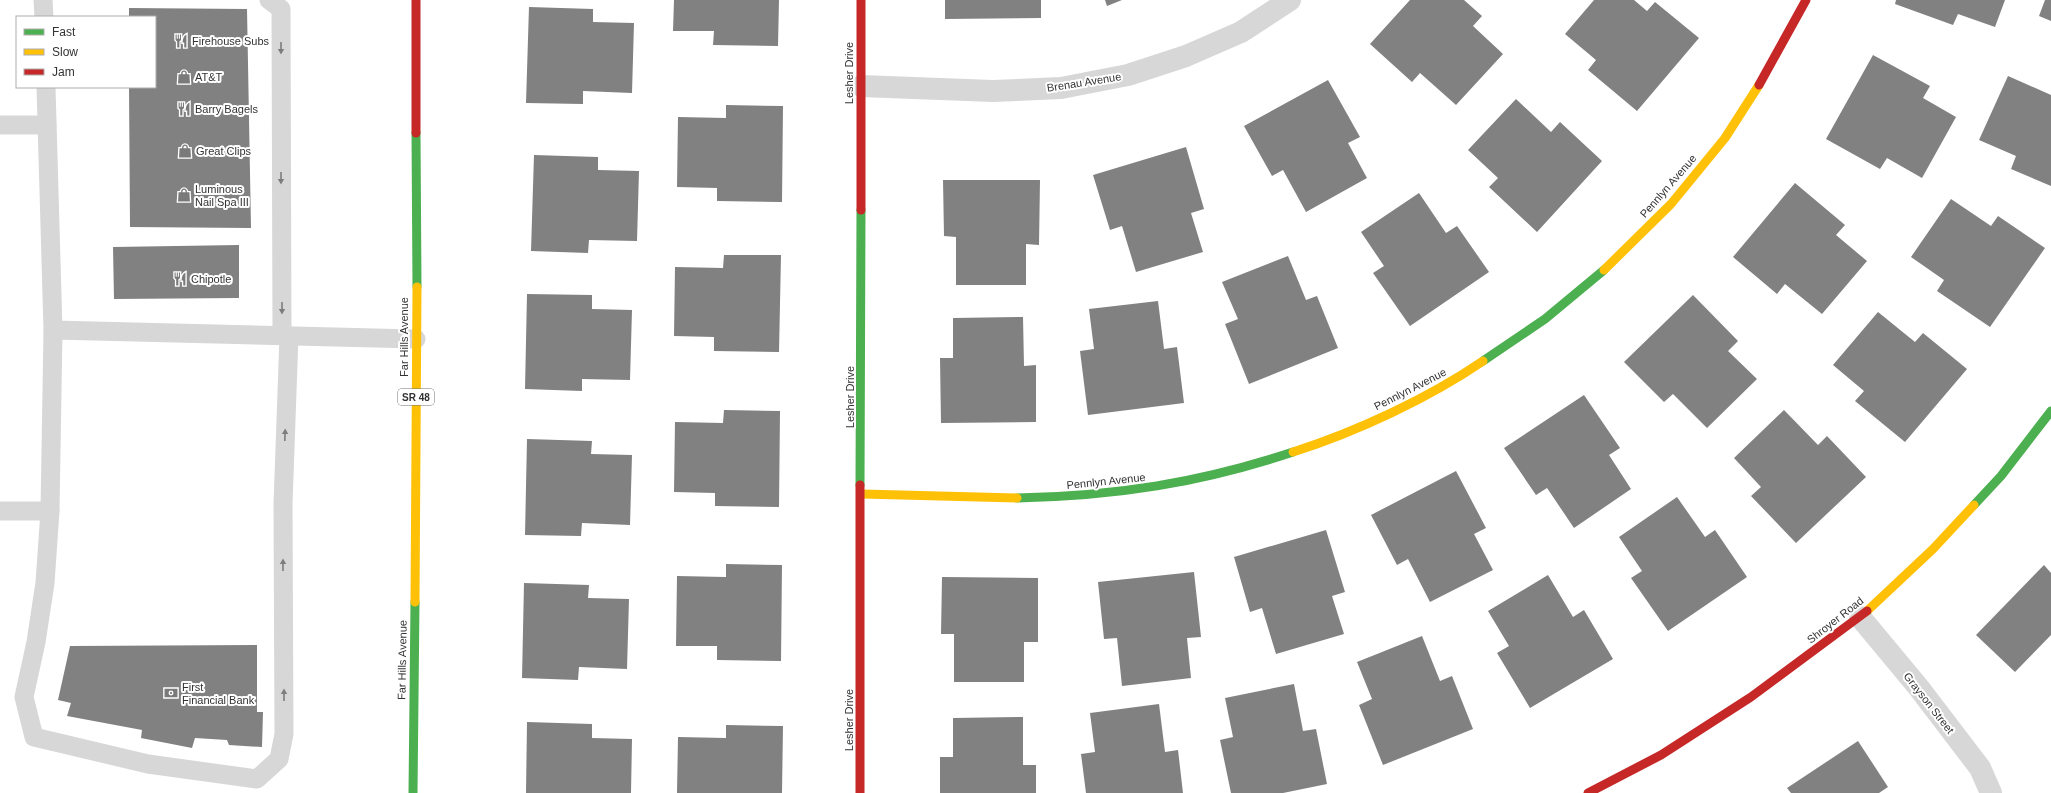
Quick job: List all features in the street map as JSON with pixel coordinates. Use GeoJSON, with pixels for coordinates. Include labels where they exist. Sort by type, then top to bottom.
{"type":"FeatureCollection","features":[{"type":"Feature","properties":{"kind":"street","name":"Far Hills Avenue"},"geometry":{"type":"LineString","coordinates":[[413,793],[416,339],[416,0]]}},
{"type":"Feature","properties":{"kind":"street","name":"Lesher Drive"},"geometry":{"type":"LineString","coordinates":[[860,793],[862,494],[861,0]]}},
{"type":"Feature","properties":{"kind":"street","name":"Brenau Avenue"},"geometry":{"type":"LineString","coordinates":[[861,86],[993,91],[1061,88],[1128,75],[1186,56],[1241,32],[1290,0]]}},
{"type":"Feature","properties":{"kind":"street","name":"Pennlyn Avenue"},"geometry":{"type":"LineString","coordinates":[[862,494],[970,500],[1060,498],[1158,487],[1233,471],[1306,448],[1396,411],[1462,376],[1531,329],[1610,265],[1673,202],[1729,131],[1770,68],[1806,0]]}},
{"type":"Feature","properties":{"kind":"street","name":"Shroyer Road"},"geometry":{"type":"LineString","coordinates":[[1588,793],[1662,755],[1751,697],[1860,617],[1933,549],[2001,476],[2051,411]]}},
{"type":"Feature","properties":{"kind":"street","name":"Grayson Street"},"geometry":{"type":"LineString","coordinates":[[1860,617],[1919,688],[1980,768],[1991,793]]}},
{"type":"Feature","properties":{"kind":"lane"},"geometry":{"type":"LineString","coordinates":[[43,0],[44,16]]}},
{"type":"Feature","properties":{"kind":"lane"},"geometry":{"type":"LineString","coordinates":[[46,88],[53,330],[50,512],[42,598],[36,642],[24,697],[34,737],[148,764],[258,779],[279,760],[284,734],[283,504],[285,336],[275,5]]}},
{"type":"Feature","properties":{"kind":"lane"},"geometry":{"type":"LineString","coordinates":[[0,125],[47,125]]}},
{"type":"Feature","properties":{"kind":"lane"},"geometry":{"type":"LineString","coordinates":[[53,330],[416,339]]}},
{"type":"Feature","properties":{"kind":"lane"},"geometry":{"type":"LineString","coordinates":[[0,511],[50,512]]}},
{"type":"Feature","properties":{"kind":"building"},"geometry":{"type":"Polygon","coordinates":[[[674,0],[779,0],[778,46],[713,45],[714,31],[673,31],[674,0]]]}},
{"type":"Feature","properties":{"kind":"building"},"geometry":{"type":"Polygon","coordinates":[[[945,0],[1041,0],[1041,18],[945,19],[945,0]]]}},
{"type":"Feature","properties":{"kind":"building"},"geometry":{"type":"Polygon","coordinates":[[[1105,0],[1122,0],[1107,6],[1105,0]]]}},
{"type":"Feature","properties":{"kind":"building"},"geometry":{"type":"Polygon","coordinates":[[[1410,0],[1464,0],[1482,16],[1473,26],[1503,54],[1456,105],[1420,73],[1412,82],[1370,44],[1410,0]]]}},
{"type":"Feature","properties":{"kind":"building"},"geometry":{"type":"Polygon","coordinates":[[[1594,0],[1634,0],[1647,11],[1655,2],[1699,38],[1637,111],[1588,70],[1596,60],[1565,34],[1594,0]]]}},
{"type":"Feature","properties":{"kind":"building"},"geometry":{"type":"Polygon","coordinates":[[[1896,0],[2005,0],[1995,27],[1958,14],[1953,25],[1895,4],[1896,0]]]}},
{"type":"Feature","properties":{"kind":"building"},"geometry":{"type":"Polygon","coordinates":[[[2045,0],[2051,0],[2051,21],[2039,16],[2045,0]]]}},
{"type":"Feature","properties":{"kind":"building"},"geometry":{"type":"Polygon","coordinates":[[[529,7],[593,9],[593,22],[634,23],[632,93],[583,91],[583,104],[526,103],[529,7]]]}},
{"type":"Feature","properties":{"kind":"building"},"geometry":{"type":"Polygon","coordinates":[[[129,8],[247,9],[251,228],[130,227],[129,88],[156,88],[156,16],[129,16],[129,8]]]}},
{"type":"Feature","properties":{"kind":"building"},"geometry":{"type":"Polygon","coordinates":[[[1873,55],[1930,86],[1923,98],[1956,117],[1922,178],[1887,158],[1880,169],[1826,139],[1873,55]]]}},
{"type":"Feature","properties":{"kind":"building"},"geometry":{"type":"Polygon","coordinates":[[[2008,76],[2051,95],[2051,186],[2011,169],[2016,156],[1979,140],[2008,76]]]}},
{"type":"Feature","properties":{"kind":"building"},"geometry":{"type":"Polygon","coordinates":[[[1328,80],[1360,137],[1348,143],[1367,178],[1306,212],[1283,170],[1272,176],[1244,126],[1328,80]]]}},
{"type":"Feature","properties":{"kind":"building"},"geometry":{"type":"Polygon","coordinates":[[[1516,99],[1551,132],[1560,122],[1602,161],[1537,232],[1489,187],[1498,178],[1468,150],[1516,99]]]}},
{"type":"Feature","properties":{"kind":"building"},"geometry":{"type":"Polygon","coordinates":[[[726,105],[783,106],[782,202],[717,201],[717,188],[677,187],[678,117],[726,118],[726,105]]]}},
{"type":"Feature","properties":{"kind":"building"},"geometry":{"type":"Polygon","coordinates":[[[1186,147],[1204,209],[1191,213],[1203,252],[1136,272],[1122,226],[1110,230],[1093,175],[1186,147]]]}},
{"type":"Feature","properties":{"kind":"building"},"geometry":{"type":"Polygon","coordinates":[[[534,155],[598,157],[598,170],[639,171],[637,241],[589,240],[588,253],[531,251],[534,155]]]}},
{"type":"Feature","properties":{"kind":"building"},"geometry":{"type":"Polygon","coordinates":[[[943,180],[1040,180],[1039,245],[1026,244],[1026,285],[956,285],[956,237],[944,236],[943,180]]]}},
{"type":"Feature","properties":{"kind":"building"},"geometry":{"type":"Polygon","coordinates":[[[1795,183],[1845,225],[1836,235],[1867,261],[1822,314],[1785,284],[1777,294],[1733,257],[1795,183]]]}},
{"type":"Feature","properties":{"kind":"building"},"geometry":{"type":"Polygon","coordinates":[[[1419,193],[1446,233],[1457,226],[1489,272],[1410,326],[1373,273],[1384,266],[1361,232],[1419,193]]]}},
{"type":"Feature","properties":{"kind":"building"},"geometry":{"type":"Polygon","coordinates":[[[1951,199],[1991,226],[1998,216],[2045,248],[1990,327],[1937,291],[1944,280],[1911,257],[1951,199]]]}},
{"type":"Feature","properties":{"kind":"building"},"geometry":{"type":"Polygon","coordinates":[[[239,245],[239,298],[114,299],[113,247],[239,245]]]}},
{"type":"Feature","properties":{"kind":"building"},"geometry":{"type":"Polygon","coordinates":[[[724,255],[781,255],[779,352],[714,351],[714,337],[674,336],[675,267],[723,268],[724,255]]]}},
{"type":"Feature","properties":{"kind":"building"},"geometry":{"type":"Polygon","coordinates":[[[1288,256],[1306,300],[1317,296],[1338,348],[1249,384],[1225,324],[1238,319],[1222,282],[1288,256]]]}},
{"type":"Feature","properties":{"kind":"building"},"geometry":{"type":"Polygon","coordinates":[[[527,294],[592,295],[592,309],[632,310],[630,380],[582,379],[582,391],[525,389],[527,294]]]}},
{"type":"Feature","properties":{"kind":"building"},"geometry":{"type":"Polygon","coordinates":[[[1693,295],[1738,341],[1728,351],[1757,379],[1707,428],[1673,394],[1664,402],[1624,362],[1693,295]]]}},
{"type":"Feature","properties":{"kind":"building"},"geometry":{"type":"Polygon","coordinates":[[[1158,301],[1164,349],[1177,347],[1184,403],[1088,415],[1080,351],[1094,349],[1089,309],[1158,301]]]}},
{"type":"Feature","properties":{"kind":"building"},"geometry":{"type":"Polygon","coordinates":[[[1878,312],[1915,342],[1923,333],[1967,369],[1905,442],[1855,401],[1864,391],[1833,365],[1878,312]]]}},
{"type":"Feature","properties":{"kind":"building"},"geometry":{"type":"Polygon","coordinates":[[[1023,317],[1024,366],[1036,365],[1036,422],[941,423],[940,358],[953,358],[953,318],[1023,317]]]}},
{"type":"Feature","properties":{"kind":"building"},"geometry":{"type":"Polygon","coordinates":[[[1584,395],[1620,448],[1609,455],[1631,489],[1574,528],[1547,488],[1536,495],[1504,448],[1584,395]]]}},
{"type":"Feature","properties":{"kind":"building"},"geometry":{"type":"Polygon","coordinates":[[[724,410],[780,411],[779,507],[715,506],[715,493],[674,492],[675,422],[723,423],[724,410]]]}},
{"type":"Feature","properties":{"kind":"building"},"geometry":{"type":"Polygon","coordinates":[[[1784,410],[1818,445],[1827,436],[1866,477],[1796,543],[1751,496],[1761,487],[1734,458],[1784,410]]]}},
{"type":"Feature","properties":{"kind":"building"},"geometry":{"type":"Polygon","coordinates":[[[527,439],[592,441],[591,454],[632,455],[630,525],[582,523],[581,536],[525,535],[527,439]]]}},
{"type":"Feature","properties":{"kind":"building"},"geometry":{"type":"Polygon","coordinates":[[[1456,471],[1486,528],[1474,534],[1493,570],[1430,602],[1408,559],[1397,565],[1371,515],[1456,471]]]}},
{"type":"Feature","properties":{"kind":"building"},"geometry":{"type":"Polygon","coordinates":[[[1677,497],[1705,537],[1715,530],[1747,577],[1668,631],[1631,578],[1642,571],[1619,537],[1677,497]]]}},
{"type":"Feature","properties":{"kind":"building"},"geometry":{"type":"Polygon","coordinates":[[[1326,530],[1345,592],[1332,596],[1344,634],[1276,654],[1262,608],[1250,612],[1234,557],[1326,530]]]}},
{"type":"Feature","properties":{"kind":"building"},"geometry":{"type":"Polygon","coordinates":[[[726,564],[782,565],[781,661],[717,660],[717,646],[676,646],[677,576],[726,577],[726,564]]]}},
{"type":"Feature","properties":{"kind":"building"},"geometry":{"type":"Polygon","coordinates":[[[2044,565],[2051,573],[2051,635],[2015,672],[1976,635],[2044,565]]]}},
{"type":"Feature","properties":{"kind":"building"},"geometry":{"type":"Polygon","coordinates":[[[1194,572],[1201,637],[1187,638],[1191,678],[1122,686],[1117,638],[1104,639],[1098,582],[1194,572]]]}},
{"type":"Feature","properties":{"kind":"building"},"geometry":{"type":"Polygon","coordinates":[[[1548,575],[1573,617],[1584,610],[1613,659],[1530,708],[1497,653],[1509,646],[1488,611],[1548,575]]]}},
{"type":"Feature","properties":{"kind":"building"},"geometry":{"type":"Polygon","coordinates":[[[942,577],[1038,578],[1038,642],[1024,642],[1024,682],[954,682],[954,634],[941,634],[942,577]]]}},
{"type":"Feature","properties":{"kind":"building"},"geometry":{"type":"Polygon","coordinates":[[[524,583],[589,585],[588,598],[629,599],[627,669],[579,667],[578,680],[522,678],[524,583]]]}},
{"type":"Feature","properties":{"kind":"building"},"geometry":{"type":"Polygon","coordinates":[[[1422,636],[1440,681],[1452,676],[1473,729],[1383,765],[1359,705],[1372,699],[1357,662],[1422,636]]]}},
{"type":"Feature","properties":{"kind":"building"},"geometry":{"type":"Polygon","coordinates":[[[257,645],[257,712],[263,712],[262,747],[229,745],[227,740],[195,738],[192,748],[141,738],[142,730],[67,716],[71,703],[58,700],[70,646],[257,645]]]}},
{"type":"Feature","properties":{"kind":"building"},"geometry":{"type":"Polygon","coordinates":[[[1294,684],[1303,731],[1316,729],[1327,784],[1283,793],[1231,793],[1220,740],[1233,737],[1225,698],[1294,684]]]}},
{"type":"Feature","properties":{"kind":"building"},"geometry":{"type":"Polygon","coordinates":[[[1159,704],[1165,752],[1178,750],[1183,793],[1086,793],[1081,754],[1095,752],[1090,713],[1159,704]]]}},
{"type":"Feature","properties":{"kind":"building"},"geometry":{"type":"Polygon","coordinates":[[[1023,717],[1023,765],[1036,765],[1036,793],[940,793],[940,757],[953,757],[953,718],[1023,717]]]}},
{"type":"Feature","properties":{"kind":"building"},"geometry":{"type":"Polygon","coordinates":[[[527,722],[592,724],[592,738],[632,739],[631,793],[526,793],[527,722]]]}},
{"type":"Feature","properties":{"kind":"building"},"geometry":{"type":"Polygon","coordinates":[[[726,725],[783,726],[782,793],[677,793],[678,737],[726,738],[726,725]]]}},
{"type":"Feature","properties":{"kind":"building"},"geometry":{"type":"Polygon","coordinates":[[[1858,741],[1888,787],[1879,793],[1791,793],[1787,788],[1858,741]]]}},
{"type":"Feature","properties":{"kind":"traffic: fast"},"geometry":{"type":"LineString","coordinates":[[416,133],[417,287]]}},
{"type":"Feature","properties":{"kind":"traffic: fast"},"geometry":{"type":"LineString","coordinates":[[860,485],[861,210]]}},
{"type":"Feature","properties":{"kind":"traffic: fast"},"geometry":{"type":"LineString","coordinates":[[1483,361],[1545,319],[1604,270]]}},
{"type":"Feature","properties":{"kind":"traffic: fast"},"geometry":{"type":"LineString","coordinates":[[1974,505],[2001,476],[2051,411]]}},
{"type":"Feature","properties":{"kind":"traffic: fast"},"geometry":{"type":"LineString","coordinates":[[1017,498],[1089,494],[1157,486],[1224,472],[1293,452]]}},
{"type":"Feature","properties":{"kind":"traffic: fast"},"geometry":{"type":"LineString","coordinates":[[413,793],[415,602]]}},
{"type":"Feature","properties":{"kind":"traffic: slow"},"geometry":{"type":"LineString","coordinates":[[1604,270],[1671,204],[1725,138],[1759,85]]}},
{"type":"Feature","properties":{"kind":"traffic: slow"},"geometry":{"type":"LineString","coordinates":[[415,602],[417,287]]}},
{"type":"Feature","properties":{"kind":"traffic: slow"},"geometry":{"type":"LineString","coordinates":[[1293,452],[1342,435],[1391,413],[1416,401],[1462,375],[1483,361]]}},
{"type":"Feature","properties":{"kind":"traffic: slow"},"geometry":{"type":"LineString","coordinates":[[862,494],[1017,498]]}},
{"type":"Feature","properties":{"kind":"traffic: slow"},"geometry":{"type":"LineString","coordinates":[[1867,611],[1933,549],[1974,505]]}},
{"type":"Feature","properties":{"kind":"traffic: jam"},"geometry":{"type":"LineString","coordinates":[[416,0],[416,133]]}},
{"type":"Feature","properties":{"kind":"traffic: jam"},"geometry":{"type":"LineString","coordinates":[[861,0],[861,210]]}},
{"type":"Feature","properties":{"kind":"traffic: jam"},"geometry":{"type":"LineString","coordinates":[[1759,85],[1806,0]]}},
{"type":"Feature","properties":{"kind":"traffic: jam"},"geometry":{"type":"LineString","coordinates":[[860,485],[860,793]]}},
{"type":"Feature","properties":{"kind":"traffic: jam"},"geometry":{"type":"LineString","coordinates":[[1588,793],[1661,755],[1751,697],[1867,611]]}},
{"type":"Feature","properties":{"kind":"place","name":"Firehouse Subs"},"geometry":{"type":"Point","coordinates":[181,41]}},
{"type":"Feature","properties":{"kind":"place","name":"AT&T"},"geometry":{"type":"Point","coordinates":[184,77]}},
{"type":"Feature","properties":{"kind":"place","name":"Barry Bagels"},"geometry":{"type":"Point","coordinates":[184,109]}},
{"type":"Feature","properties":{"kind":"place","name":"Great Clips"},"geometry":{"type":"Point","coordinates":[185,151]}},
{"type":"Feature","properties":{"kind":"place","name":"Luminous Nail Spa III"},"geometry":{"type":"Point","coordinates":[184,195]}},
{"type":"Feature","properties":{"kind":"place","name":"Chipotle"},"geometry":{"type":"Point","coordinates":[180,279]}},
{"type":"Feature","properties":{"kind":"place","name":"First Financial Bank"},"geometry":{"type":"Point","coordinates":[171,693]}}]}
